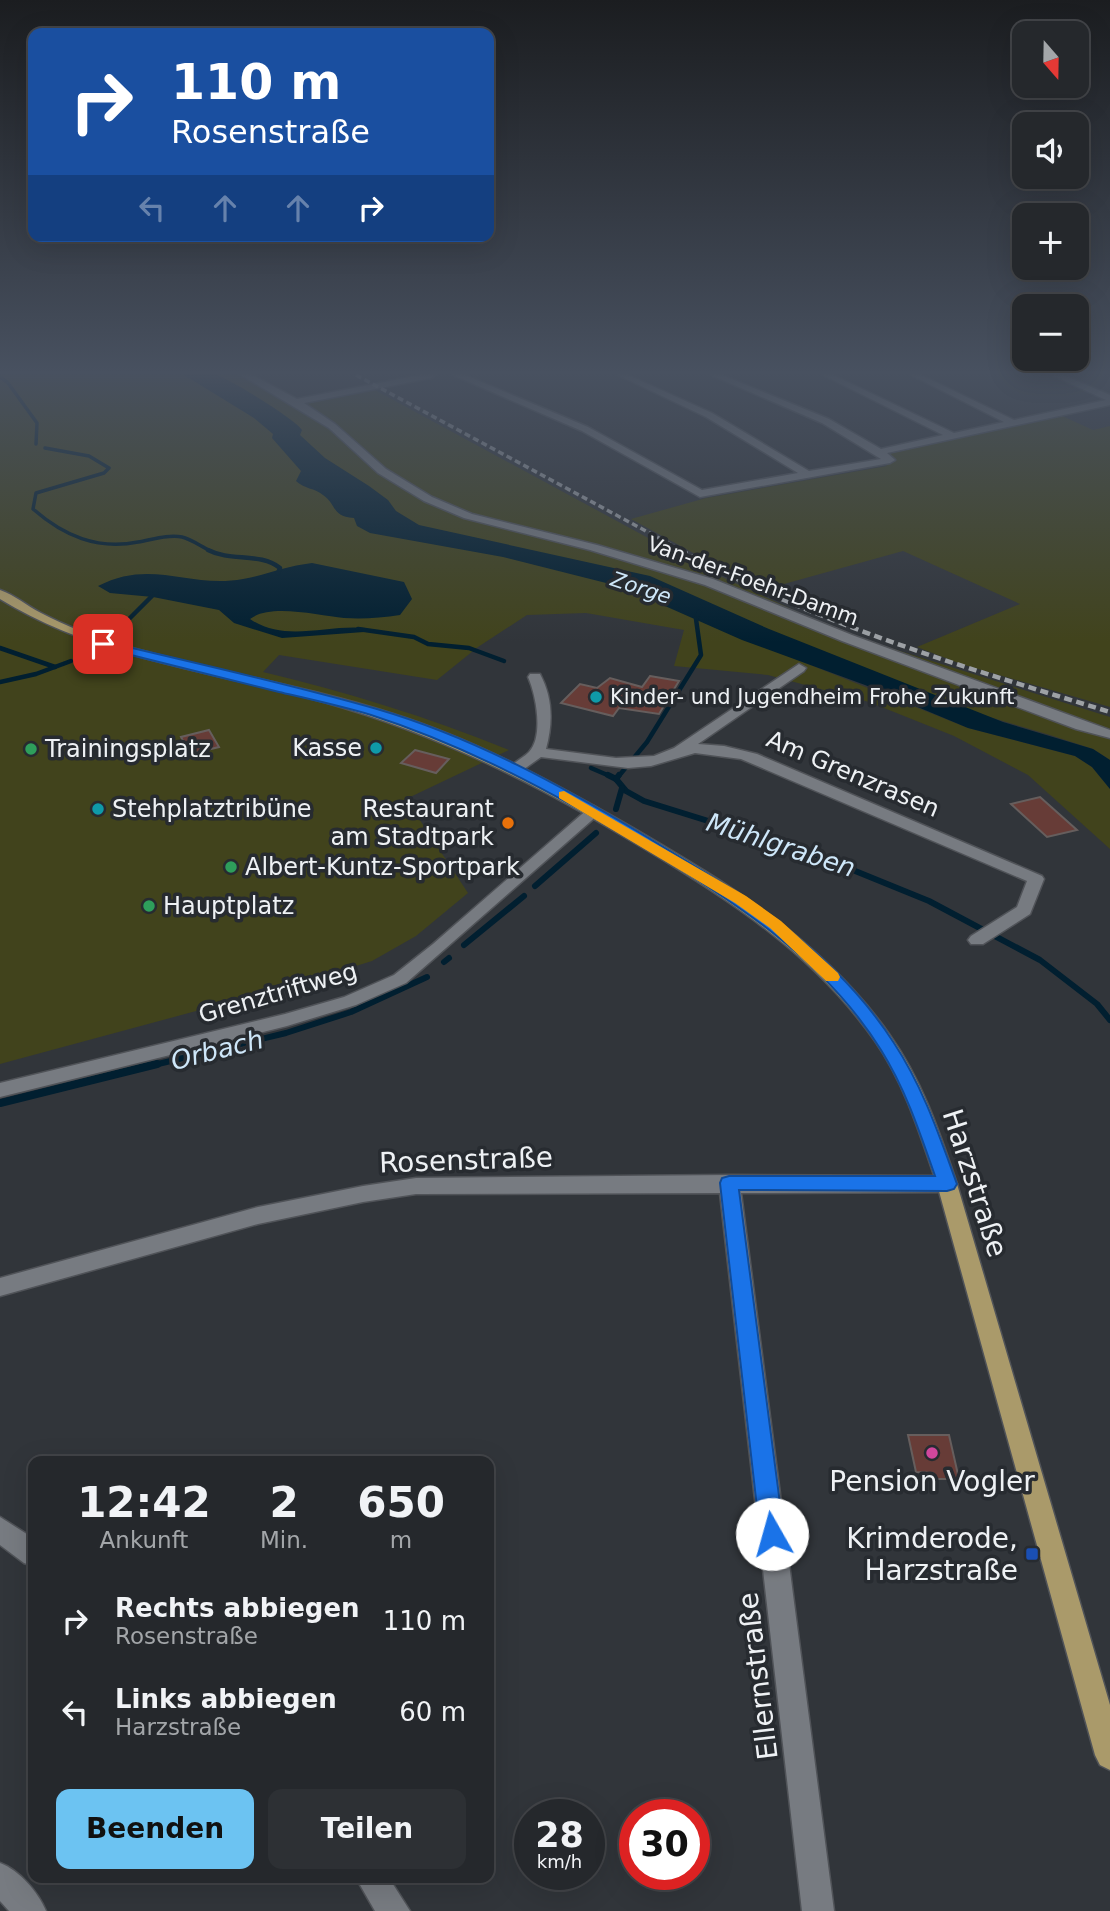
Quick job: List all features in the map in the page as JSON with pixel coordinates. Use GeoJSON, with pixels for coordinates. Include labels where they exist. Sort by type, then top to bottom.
{"type":"FeatureCollection","features":[{"type":"Feature","properties":{"kind":"main road","name":"Harzstraße"},"geometry":{"type":"LineString","coordinates":[[0,594],[44,621],[103,644],[373,712],[437,734],[515,769],[594,811],[740,899],[775,925],[829,974],[858,1006],[887,1046],[915,1093],[947,1184],[1110,1755]]}},
{"type":"Feature","properties":{"kind":"street","name":"Van-der-Foehr-Damm"},"geometry":{"type":"LineString","coordinates":[[374,464],[428,499],[468,516],[593,547],[709,582],[847,638],[1081,726],[1110,734]]}},
{"type":"Feature","properties":{"kind":"street"},"geometry":{"type":"LineString","coordinates":[[647,464],[700,494],[867,464]]}},
{"type":"Feature","properties":{"kind":"street"},"geometry":{"type":"LineString","coordinates":[[790,464],[808,475]]}},
{"type":"Feature","properties":{"kind":"street"},"geometry":{"type":"LineString","coordinates":[[677,752],[799,668]]}},
{"type":"Feature","properties":{"kind":"street"},"geometry":{"type":"LineString","coordinates":[[515,769],[538,752],[544,731],[546,707],[535,677]]}},
{"type":"Feature","properties":{"kind":"street","name":"Am Grenzrasen"},"geometry":{"type":"LineString","coordinates":[[538,752],[640,763],[662,760],[677,752],[726,751],[752,757],[1036,880],[1024,909],[986,934]]}},
{"type":"Feature","properties":{"kind":"street","name":"Grenztriftweg"},"geometry":{"type":"LineString","coordinates":[[0,1090],[287,1020],[350,1001],[400,979],[594,811]]}},
{"type":"Feature","properties":{"kind":"street","name":"Ellernstraße"},"geometry":{"type":"LineString","coordinates":[[729,1183],[818,1911]]}},
{"type":"Feature","properties":{"kind":"street","name":"Rosenstraße"},"geometry":{"type":"LineString","coordinates":[[0,1287],[292,1207],[356,1194],[416,1186],[947,1184]]}},
{"type":"Feature","properties":{"kind":"street"},"geometry":{"type":"LineString","coordinates":[[0,1529],[28,1550]]}},
{"type":"Feature","properties":{"kind":"street"},"geometry":{"type":"LineString","coordinates":[[0,1878],[30,1911]]}},
{"type":"Feature","properties":{"kind":"street"},"geometry":{"type":"LineString","coordinates":[[374,1883],[394,1911]]}},
{"type":"Feature","properties":{"kind":"green space"},"geometry":{"type":"Polygon","coordinates":[[[0,464],[512,464],[711,572],[846,634],[1110,717],[1110,760],[1093,749],[1050,735],[798,660],[968,728],[1075,756],[1092,767],[1110,789],[1110,849],[1028,775],[954,736],[869,702],[768,675],[674,666],[684,630],[586,613],[527,615],[478,647],[437,680],[279,655],[263,672],[387,706],[509,750],[406,799],[468,893],[416,936],[372,961],[0,1064],[0,464]]]}},
{"type":"Feature","properties":{"kind":"green space"},"geometry":{"type":"Polygon","coordinates":[[[885,464],[1110,464],[1110,707],[961,664],[917,647],[1020,604],[903,551],[766,589],[631,519],[706,498],[887,466],[885,464]]]}},
{"type":"Feature","properties":{"kind":"water","name":"Zorge"},"geometry":{"type":"Polygon","coordinates":[[[295,464],[335,464],[369,486],[388,500],[396,511],[419,525],[650,576],[769,629],[1003,722],[1093,749],[1110,760],[1110,789],[1092,767],[1075,756],[968,728],[865,685],[742,640],[622,587],[503,557],[370,533],[357,526],[354,518],[338,513],[320,493],[296,481],[301,471],[295,464]]]}},
{"type":"Feature","properties":{"kind":"water"},"geometry":{"type":"Polygon","coordinates":[[[312,563],[404,582],[412,599],[400,615],[393,616],[344,618],[282,611],[259,614],[250,619],[277,630],[366,628],[364,632],[282,638],[234,623],[219,610],[153,597],[110,593],[98,586],[136,574],[223,581],[243,579],[312,563]]]}},
{"type":"Feature","properties":{"kind":"building","name":"Kinder- und Jugendheim Frohe Zukunft"},"geometry":{"type":"Polygon","coordinates":[[[650,676],[679,681],[659,714],[619,708],[613,716],[561,703],[580,684],[597,688],[610,678],[642,687],[650,676]]]}},
{"type":"Feature","properties":{"kind":"building"},"geometry":{"type":"Polygon","coordinates":[[[209,730],[219,747],[190,754],[181,737],[209,730]]]}},
{"type":"Feature","properties":{"kind":"building"},"geometry":{"type":"Polygon","coordinates":[[[415,750],[449,759],[436,773],[401,763],[415,750]]]}},
{"type":"Feature","properties":{"kind":"building"},"geometry":{"type":"Polygon","coordinates":[[[1040,797],[1077,830],[1047,837],[1011,804],[1040,797]]]}},
{"type":"Feature","properties":{"kind":"building","name":"Pension Vogler"},"geometry":{"type":"Polygon","coordinates":[[[908,1435],[949,1435],[959,1479],[934,1479],[933,1473],[916,1472],[908,1435]]]}},
{"type":"Feature","properties":{"kind":"waterway"},"geometry":{"type":"LineString","coordinates":[[103,464],[109,468],[104,473],[36,493],[33,509],[57,527],[82,539],[123,544],[177,536],[211,551]]}},
{"type":"Feature","properties":{"kind":"waterway"},"geometry":{"type":"LineString","coordinates":[[208,550],[226,556],[264,560],[280,568],[278,573]]}},
{"type":"Feature","properties":{"kind":"waterway"},"geometry":{"type":"LineString","coordinates":[[112,636],[157,591]]}},
{"type":"Feature","properties":{"kind":"waterway","name":"Mühlgraben"},"geometry":{"type":"LineString","coordinates":[[618,777],[647,742],[701,655],[696,619],[699,612]]}},
{"type":"Feature","properties":{"kind":"waterway"},"geometry":{"type":"LineString","coordinates":[[358,629],[414,637],[428,644],[469,648],[504,661]]}},
{"type":"Feature","properties":{"kind":"waterway"},"geometry":{"type":"LineString","coordinates":[[0,648],[55,667]]}},
{"type":"Feature","properties":{"kind":"waterway"},"geometry":{"type":"LineString","coordinates":[[55,667],[71,661]]}},
{"type":"Feature","properties":{"kind":"waterway"},"geometry":{"type":"LineString","coordinates":[[0,682],[55,667]]}},
{"type":"Feature","properties":{"kind":"waterway"},"geometry":{"type":"LineString","coordinates":[[591,768],[612,777]]}},
{"type":"Feature","properties":{"kind":"waterway"},"geometry":{"type":"LineString","coordinates":[[608,775],[612,777]]}},
{"type":"Feature","properties":{"kind":"waterway","name":"Mühlgraben"},"geometry":{"type":"LineString","coordinates":[[616,779],[619,775]]}},
{"type":"Feature","properties":{"kind":"waterway","name":"Mühlgraben"},"geometry":{"type":"LineString","coordinates":[[612,777],[616,779]]}},
{"type":"Feature","properties":{"kind":"waterway","name":"Mühlgraben"},"geometry":{"type":"LineString","coordinates":[[616,779],[626,791],[644,801],[811,853],[929,901],[1040,960],[1097,1004],[1110,1020]]}},
{"type":"Feature","properties":{"kind":"waterway","name":"Orbach"},"geometry":{"type":"LineString","coordinates":[[616,809],[622,788]]}},
{"type":"Feature","properties":{"kind":"waterway","name":"Orbach"},"geometry":{"type":"LineString","coordinates":[[535,886],[596,833]]}},
{"type":"Feature","properties":{"kind":"waterway","name":"Orbach"},"geometry":{"type":"LineString","coordinates":[[464,945],[524,896]]}},
{"type":"Feature","properties":{"kind":"waterway","name":"Orbach"},"geometry":{"type":"LineString","coordinates":[[444,962],[449,958]]}},
{"type":"Feature","properties":{"kind":"waterway","name":"Orbach"},"geometry":{"type":"LineString","coordinates":[[150,1066],[286,1033],[351,1012],[427,977]]}},
{"type":"Feature","properties":{"kind":"waterway","name":"Orbach"},"geometry":{"type":"LineString","coordinates":[[0,1103],[157,1064]]}},
{"type":"Feature","properties":{"kind":"railway"},"geometry":{"type":"LineString","coordinates":[[522,464],[683,551]]}},
{"type":"Feature","properties":{"kind":"railway"},"geometry":{"type":"LineString","coordinates":[[680,550],[783,600],[890,642],[1110,712]]}},
{"type":"Feature","properties":{"kind":"slow traffic"},"geometry":{"type":"LineString","coordinates":[[564,795],[740,899],[803,948],[832,977]]}},
{"type":"Feature","properties":{"kind":"place","name":"Kinder- und Jugendheim Frohe Zukunft"},"geometry":{"type":"Point","coordinates":[596,697]}},
{"type":"Feature","properties":{"kind":"place","name":"Kasse"},"geometry":{"type":"Point","coordinates":[376,748]}},
{"type":"Feature","properties":{"kind":"place","name":"Trainingsplatz"},"geometry":{"type":"Point","coordinates":[31,749]}},
{"type":"Feature","properties":{"kind":"place","name":"Stehplatztribüne"},"geometry":{"type":"Point","coordinates":[98,809]}},
{"type":"Feature","properties":{"kind":"place","name":"Restaurant am Stadtpark"},"geometry":{"type":"Point","coordinates":[508,823]}},
{"type":"Feature","properties":{"kind":"place","name":"Albert-Kuntz-Sportpark"},"geometry":{"type":"Point","coordinates":[231,867]}},
{"type":"Feature","properties":{"kind":"place","name":"Hauptplatz"},"geometry":{"type":"Point","coordinates":[149,906]}},
{"type":"Feature","properties":{"kind":"place","name":"Pension Vogler"},"geometry":{"type":"Point","coordinates":[932,1453]}},
{"type":"Feature","properties":{"kind":"place","name":"Krimderode, Harzstraße"},"geometry":{"type":"Point","coordinates":[1032,1554]}},
{"type":"Feature","properties":{"kind":"route"},"geometry":{"type":"LineString","coordinates":[[103,644],[308,693],[373,712],[437,734],[515,769],[594,811],[740,899],[803,948],[858,1006],[887,1046],[915,1093],[947,1184],[729,1183],[772,1534]]}}]}
